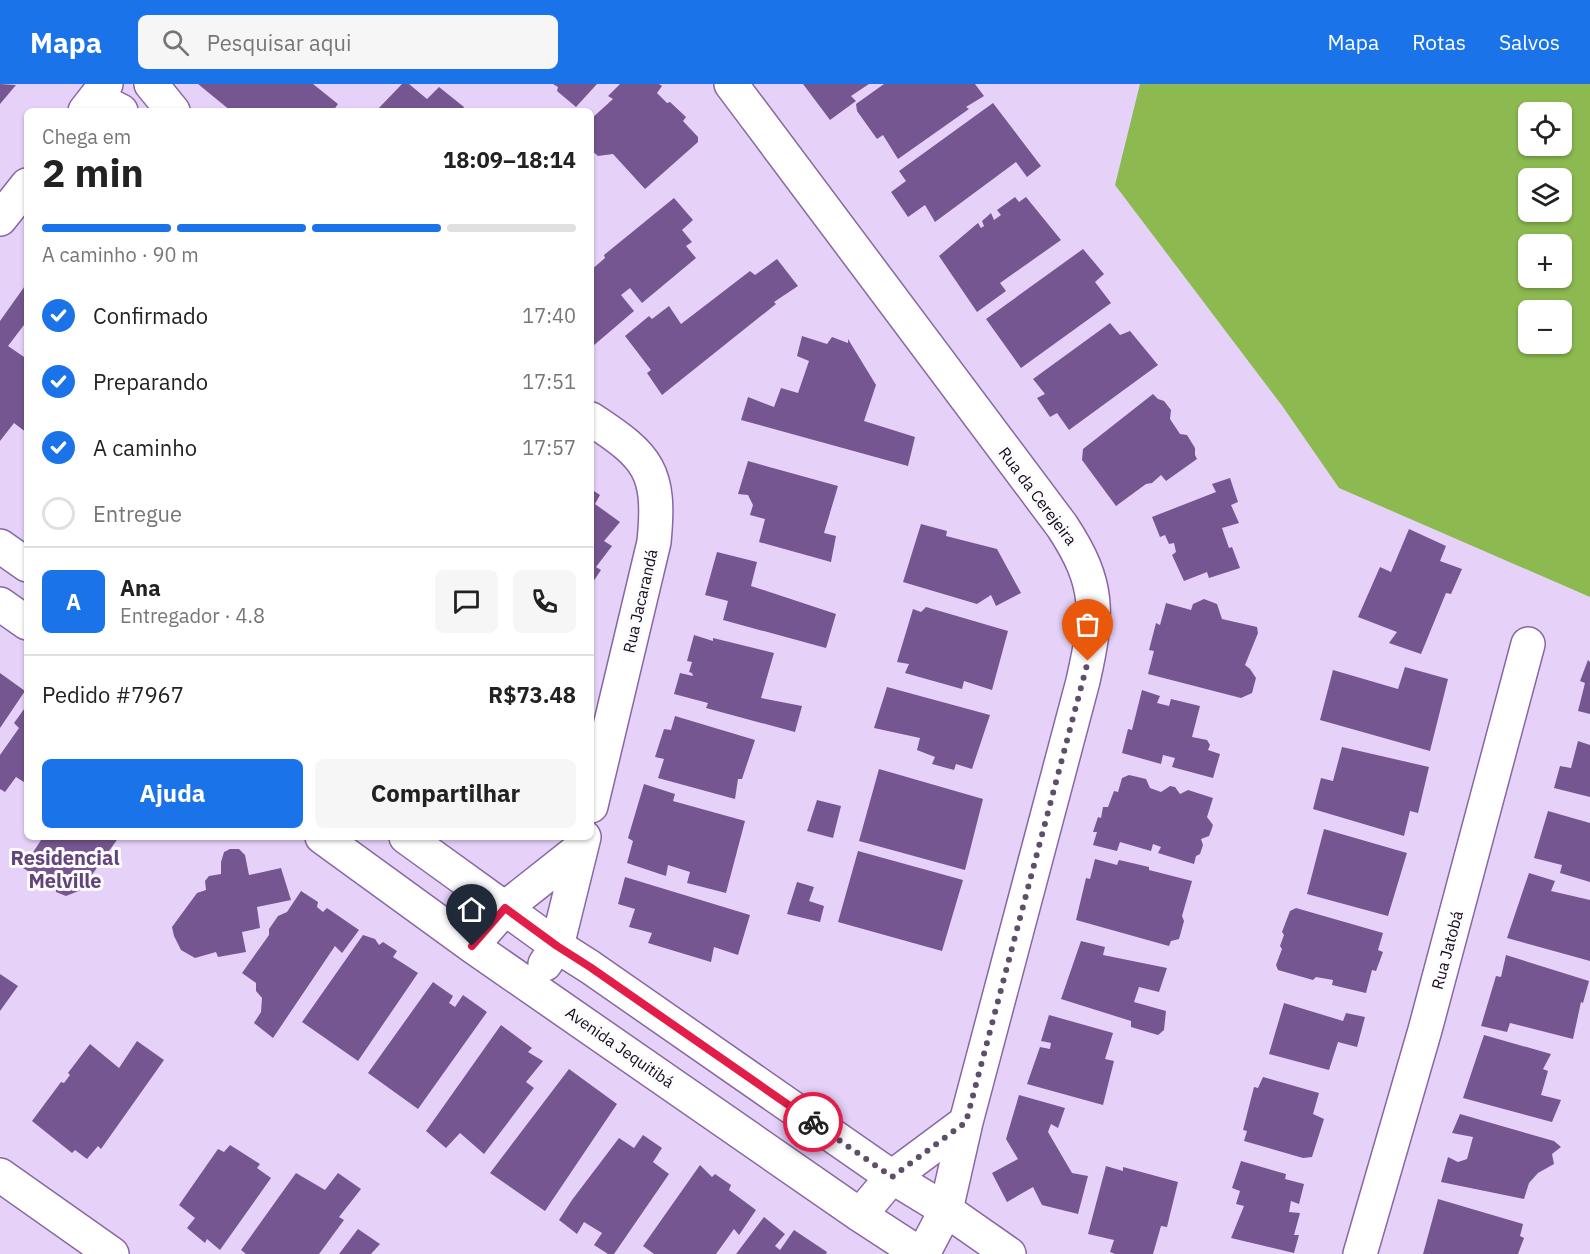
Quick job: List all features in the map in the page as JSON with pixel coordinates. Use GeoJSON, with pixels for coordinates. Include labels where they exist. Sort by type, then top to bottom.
{"type":"FeatureCollection","features":[{"type":"Feature","properties":{"kind":"street"},"geometry":{"type":"LineString","coordinates":[[151,84],[171,108]]}},
{"type":"Feature","properties":{"kind":"street","name":"Rua da Cerejeira"},"geometry":{"type":"LineString","coordinates":[[731,84],[1062,526],[1078,550],[1088,571],[1094,595],[1092,641],[1083,681],[966,1122],[945,1210],[922,1254]]}},
{"type":"Feature","properties":{"kind":"street"},"geometry":{"type":"LineString","coordinates":[[0,219],[24,189]]}},
{"type":"Feature","properties":{"kind":"street","name":"Rua Jacarandá"},"geometry":{"type":"LineString","coordinates":[[594,421],[636,452],[648,468],[654,487],[657,512],[654,542],[594,793]]}},
{"type":"Feature","properties":{"kind":"street"},"geometry":{"type":"LineString","coordinates":[[0,546],[24,563]]}},
{"type":"Feature","properties":{"kind":"street"},"geometry":{"type":"LineString","coordinates":[[0,604],[24,621]]}},
{"type":"Feature","properties":{"kind":"street","name":"Rua Jatobá"},"geometry":{"type":"LineString","coordinates":[[1360,1254],[1425,1030],[1528,644]]}},
{"type":"Feature","properties":{"kind":"street","name":"Avenida Jequitibá"},"geometry":{"type":"LineString","coordinates":[[326,840],[472,946],[860,1215],[922,1254]]}},
{"type":"Feature","properties":{"kind":"street"},"geometry":{"type":"LineString","coordinates":[[410,840],[557,946],[892,1177],[1009,1254]]}},
{"type":"Feature","properties":{"kind":"street"},"geometry":{"type":"LineString","coordinates":[[472,946],[505,908],[582,843]]}},
{"type":"Feature","properties":{"kind":"street"},"geometry":{"type":"LineString","coordinates":[[531,985],[557,946],[582,843]]}},
{"type":"Feature","properties":{"kind":"street"},"geometry":{"type":"LineString","coordinates":[[860,1215],[892,1177],[966,1122]]}},
{"type":"Feature","properties":{"kind":"street"},"geometry":{"type":"LineString","coordinates":[[0,1175],[112,1254]]}},
{"type":"Feature","properties":{"kind":"green space"},"geometry":{"type":"Polygon","coordinates":[[[1140,84],[1590,84],[1590,597],[1339,488],[1283,407],[1115,185],[1140,84]]]}},
{"type":"Feature","properties":{"kind":"building"},"geometry":{"type":"Polygon","coordinates":[[[0,84],[16,85],[0,104],[0,84]]]}},
{"type":"Feature","properties":{"kind":"building"},"geometry":{"type":"Polygon","coordinates":[[[198,84],[313,84],[338,104],[335,108],[227,108],[198,84]]]}},
{"type":"Feature","properties":{"kind":"building"},"geometry":{"type":"Polygon","coordinates":[[[402,84],[409,84],[427,99],[439,87],[464,107],[463,108],[379,108],[402,84]]]}},
{"type":"Feature","properties":{"kind":"building"},"geometry":{"type":"Polygon","coordinates":[[[553,84],[597,84],[576,107],[557,91],[558,87],[553,84]]]}},
{"type":"Feature","properties":{"kind":"building"},"geometry":{"type":"Polygon","coordinates":[[[620,84],[659,84],[662,86],[657,93],[686,117],[683,121],[698,137],[698,142],[645,189],[613,154],[598,156],[594,153],[594,116],[613,99],[608,96],[620,84]]]}},
{"type":"Feature","properties":{"kind":"building"},"geometry":{"type":"Polygon","coordinates":[[[803,84],[869,84],[851,96],[856,101],[830,120],[803,84]]]}},
{"type":"Feature","properties":{"kind":"building"},"geometry":{"type":"Polygon","coordinates":[[[884,84],[975,84],[984,96],[898,159],[883,135],[877,139],[857,111],[856,104],[884,84]]]}},
{"type":"Feature","properties":{"kind":"building"},"geometry":{"type":"Polygon","coordinates":[[[993,103],[1041,166],[1027,177],[1016,162],[935,222],[925,205],[908,217],[891,192],[906,181],[899,171],[993,103]]]}},
{"type":"Feature","properties":{"kind":"building"},"geometry":{"type":"Polygon","coordinates":[[[1015,197],[1019,202],[1026,197],[1061,240],[1000,283],[1006,291],[977,312],[939,256],[978,223],[981,228],[984,226],[982,221],[991,213],[994,220],[1001,215],[997,210],[1015,197]]]}},
{"type":"Feature","properties":{"kind":"building"},"geometry":{"type":"Polygon","coordinates":[[[674,198],[693,220],[682,230],[692,242],[686,246],[696,258],[642,303],[630,288],[621,295],[634,311],[594,345],[594,267],[605,258],[604,255],[674,198]]]}},
{"type":"Feature","properties":{"kind":"building"},"geometry":{"type":"Polygon","coordinates":[[[1083,249],[1104,274],[1095,282],[1111,303],[1021,368],[986,319],[1083,249]]]}},
{"type":"Feature","properties":{"kind":"building"},"geometry":{"type":"Polygon","coordinates":[[[777,259],[798,286],[774,302],[776,304],[662,395],[647,373],[651,370],[625,336],[649,316],[652,319],[669,306],[681,324],[750,271],[755,275],[777,259]]]}},
{"type":"Feature","properties":{"kind":"building"},"geometry":{"type":"Polygon","coordinates":[[[24,287],[24,325],[8,346],[24,357],[24,431],[14,423],[0,441],[0,321],[24,287]]]}},
{"type":"Feature","properties":{"kind":"building"},"geometry":{"type":"Polygon","coordinates":[[[1110,323],[1120,335],[1130,331],[1158,365],[1069,430],[1057,413],[1050,417],[1037,398],[1045,394],[1033,379],[1110,323]]]}},
{"type":"Feature","properties":{"kind":"building"},"geometry":{"type":"Polygon","coordinates":[[[802,336],[827,344],[832,337],[848,343],[848,339],[876,385],[864,421],[915,437],[908,466],[741,420],[748,397],[774,407],[781,388],[798,393],[809,361],[797,356],[802,336]]]}},
{"type":"Feature","properties":{"kind":"building"},"geometry":{"type":"Polygon","coordinates":[[[1153,394],[1164,401],[1171,410],[1170,419],[1180,434],[1187,435],[1195,448],[1197,459],[1166,481],[1161,475],[1116,506],[1082,460],[1083,449],[1153,394]]]}},
{"type":"Feature","properties":{"kind":"building"},"geometry":{"type":"Polygon","coordinates":[[[748,461],[838,486],[824,533],[836,536],[831,562],[759,542],[765,519],[750,515],[753,505],[748,495],[738,494],[748,461]]]}},
{"type":"Feature","properties":{"kind":"building"},"geometry":{"type":"Polygon","coordinates":[[[1230,478],[1238,502],[1231,505],[1239,523],[1222,528],[1229,548],[1232,547],[1240,568],[1209,578],[1207,572],[1184,581],[1172,555],[1176,552],[1174,543],[1169,544],[1165,535],[1160,537],[1152,517],[1216,492],[1212,484],[1230,478]]]}},
{"type":"Feature","properties":{"kind":"building"},"geometry":{"type":"Polygon","coordinates":[[[594,491],[600,495],[595,504],[620,522],[604,541],[612,546],[596,567],[601,570],[594,580],[594,491]]]}},
{"type":"Feature","properties":{"kind":"building"},"geometry":{"type":"Polygon","coordinates":[[[921,524],[947,531],[946,536],[997,549],[1021,593],[996,606],[991,595],[977,604],[903,582],[921,524]]]}},
{"type":"Feature","properties":{"kind":"building"},"geometry":{"type":"Polygon","coordinates":[[[1409,529],[1446,546],[1440,561],[1462,569],[1451,594],[1446,593],[1421,654],[1389,643],[1397,632],[1358,617],[1380,567],[1391,572],[1409,529]]]}},
{"type":"Feature","properties":{"kind":"building"},"geometry":{"type":"Polygon","coordinates":[[[717,552],[757,562],[751,586],[836,614],[826,648],[723,620],[728,601],[705,595],[717,552]]]}},
{"type":"Feature","properties":{"kind":"building"},"geometry":{"type":"Polygon","coordinates":[[[1204,599],[1217,604],[1222,619],[1257,627],[1258,633],[1245,665],[1256,678],[1252,693],[1241,698],[1148,674],[1154,651],[1149,650],[1156,623],[1160,625],[1166,603],[1191,610],[1193,604],[1204,599]]]}},
{"type":"Feature","properties":{"kind":"building"},"geometry":{"type":"Polygon","coordinates":[[[926,607],[1008,631],[992,690],[964,681],[962,689],[905,673],[909,664],[897,662],[913,609],[921,612],[926,607]]]}},
{"type":"Feature","properties":{"kind":"building"},"geometry":{"type":"Polygon","coordinates":[[[694,635],[774,653],[761,698],[802,706],[795,732],[706,708],[708,703],[674,694],[680,673],[693,676],[689,672],[692,662],[687,661],[694,635]]]}},
{"type":"Feature","properties":{"kind":"building"},"geometry":{"type":"Polygon","coordinates":[[[1588,660],[1590,662],[1590,714],[1578,711],[1585,683],[1580,681],[1588,660]]]}},
{"type":"Feature","properties":{"kind":"building"},"geometry":{"type":"Polygon","coordinates":[[[1405,667],[1448,679],[1430,751],[1320,720],[1333,670],[1398,689],[1405,667]]]}},
{"type":"Feature","properties":{"kind":"building"},"geometry":{"type":"Polygon","coordinates":[[[0,673],[24,692],[0,728],[0,673]]]}},
{"type":"Feature","properties":{"kind":"building"},"geometry":{"type":"Polygon","coordinates":[[[887,687],[990,715],[972,769],[956,764],[954,770],[932,764],[935,757],[917,750],[920,738],[874,728],[887,687]]]}},
{"type":"Feature","properties":{"kind":"building"},"geometry":{"type":"Polygon","coordinates":[[[1142,690],[1160,696],[1157,703],[1169,706],[1171,699],[1200,706],[1192,737],[1207,740],[1210,745],[1208,750],[1220,754],[1213,778],[1172,767],[1175,758],[1163,755],[1161,764],[1122,753],[1128,729],[1132,730],[1142,690]]]}},
{"type":"Feature","properties":{"kind":"building"},"geometry":{"type":"Polygon","coordinates":[[[24,709],[24,782],[16,777],[5,792],[0,789],[0,755],[19,728],[14,723],[24,709]]]}},
{"type":"Feature","properties":{"kind":"building"},"geometry":{"type":"Polygon","coordinates":[[[675,716],[755,740],[742,779],[738,779],[735,799],[658,778],[664,759],[655,757],[664,729],[671,730],[675,716]]]}},
{"type":"Feature","properties":{"kind":"building"},"geometry":{"type":"Polygon","coordinates":[[[1578,741],[1590,745],[1590,797],[1554,788],[1560,766],[1571,768],[1578,741]]]}},
{"type":"Feature","properties":{"kind":"building"},"geometry":{"type":"Polygon","coordinates":[[[1342,747],[1429,767],[1418,813],[1410,811],[1404,836],[1313,809],[1321,778],[1333,781],[1342,747]]]}},
{"type":"Feature","properties":{"kind":"building"},"geometry":{"type":"Polygon","coordinates":[[[879,769],[983,799],[965,870],[859,841],[879,769]]]}},
{"type":"Feature","properties":{"kind":"building"},"geometry":{"type":"Polygon","coordinates":[[[1129,775],[1146,779],[1150,788],[1161,792],[1170,786],[1175,787],[1180,794],[1188,790],[1213,798],[1207,817],[1213,825],[1209,836],[1201,839],[1203,845],[1194,864],[1158,853],[1161,847],[1153,844],[1151,851],[1120,842],[1117,851],[1093,845],[1097,832],[1093,832],[1098,817],[1101,818],[1103,807],[1108,807],[1114,791],[1118,792],[1122,778],[1129,775]]]}},
{"type":"Feature","properties":{"kind":"building"},"geometry":{"type":"Polygon","coordinates":[[[644,784],[675,794],[673,801],[745,821],[726,893],[687,883],[690,872],[668,865],[666,876],[627,863],[633,841],[628,838],[644,784]]]}},
{"type":"Feature","properties":{"kind":"building"},"geometry":{"type":"Polygon","coordinates":[[[817,800],[841,806],[833,838],[807,831],[817,800]]]}},
{"type":"Feature","properties":{"kind":"building"},"geometry":{"type":"Polygon","coordinates":[[[1548,811],[1590,823],[1590,882],[1560,873],[1562,865],[1534,858],[1548,811]]]}},
{"type":"Feature","properties":{"kind":"building"},"geometry":{"type":"Polygon","coordinates":[[[1324,829],[1407,853],[1388,916],[1307,894],[1324,829]]]}},
{"type":"Feature","properties":{"kind":"building"},"geometry":{"type":"Polygon","coordinates":[[[41,840],[117,840],[81,890],[66,896],[56,892],[56,888],[23,868],[41,840]]]}},
{"type":"Feature","properties":{"kind":"building"},"geometry":{"type":"Polygon","coordinates":[[[239,849],[245,855],[249,875],[281,868],[291,900],[257,907],[260,928],[242,932],[246,952],[218,957],[216,952],[195,958],[181,950],[172,927],[197,893],[206,890],[205,881],[209,876],[221,874],[224,852],[239,849]]]}},
{"type":"Feature","properties":{"kind":"building"},"geometry":{"type":"Polygon","coordinates":[[[858,851],[963,880],[942,951],[838,922],[858,851]]]}},
{"type":"Feature","properties":{"kind":"building"},"geometry":{"type":"Polygon","coordinates":[[[1095,859],[1117,865],[1119,860],[1192,881],[1182,916],[1184,921],[1179,939],[1171,941],[1169,946],[1076,920],[1086,878],[1090,879],[1095,859]]]}},
{"type":"Feature","properties":{"kind":"building"},"geometry":{"type":"Polygon","coordinates":[[[1529,873],[1555,881],[1551,891],[1590,900],[1590,961],[1507,938],[1529,873]]]}},
{"type":"Feature","properties":{"kind":"building"},"geometry":{"type":"Polygon","coordinates":[[[625,877],[750,915],[738,955],[714,947],[711,962],[648,943],[652,933],[629,927],[635,909],[618,904],[625,877]]]}},
{"type":"Feature","properties":{"kind":"building"},"geometry":{"type":"Polygon","coordinates":[[[797,882],[814,887],[809,901],[824,906],[820,922],[787,914],[797,882]]]}},
{"type":"Feature","properties":{"kind":"building"},"geometry":{"type":"Polygon","coordinates":[[[301,891],[318,902],[317,907],[323,912],[327,908],[359,930],[342,953],[335,946],[273,1038],[254,1023],[261,1012],[262,998],[256,991],[256,983],[242,973],[269,935],[269,929],[278,916],[287,912],[301,891]]]}},
{"type":"Feature","properties":{"kind":"building"},"geometry":{"type":"Polygon","coordinates":[[[1296,908],[1383,933],[1378,950],[1383,952],[1376,971],[1372,970],[1366,993],[1332,985],[1333,980],[1316,977],[1313,980],[1278,970],[1276,965],[1282,949],[1280,946],[1284,935],[1282,932],[1290,911],[1296,908]]]}},
{"type":"Feature","properties":{"kind":"building"},"geometry":{"type":"Polygon","coordinates":[[[363,935],[375,939],[379,945],[383,942],[397,951],[393,957],[418,973],[358,1061],[302,1022],[363,935]]]}},
{"type":"Feature","properties":{"kind":"building"},"geometry":{"type":"Polygon","coordinates":[[[1081,941],[1105,947],[1103,955],[1167,968],[1159,992],[1139,987],[1134,1002],[1166,1011],[1164,1030],[1158,1035],[1131,1027],[1131,1021],[1061,999],[1081,941]]]}},
{"type":"Feature","properties":{"kind":"building"},"geometry":{"type":"Polygon","coordinates":[[[1506,955],[1589,981],[1583,1003],[1581,1002],[1573,1039],[1510,1023],[1507,1032],[1481,1026],[1496,976],[1501,977],[1506,955]]]}},
{"type":"Feature","properties":{"kind":"building"},"geometry":{"type":"Polygon","coordinates":[[[0,974],[18,986],[0,1011],[0,974]]]}},
{"type":"Feature","properties":{"kind":"building"},"geometry":{"type":"Polygon","coordinates":[[[433,982],[453,996],[449,1003],[455,1007],[463,995],[487,1012],[418,1109],[368,1073],[433,982]]]}},
{"type":"Feature","properties":{"kind":"building"},"geometry":{"type":"Polygon","coordinates":[[[1284,1003],[1343,1021],[1346,1013],[1365,1017],[1357,1047],[1338,1042],[1329,1070],[1269,1054],[1284,1003]]]}},
{"type":"Feature","properties":{"kind":"building"},"geometry":{"type":"Polygon","coordinates":[[[1049,1015],[1113,1033],[1105,1059],[1114,1061],[1103,1105],[1027,1084],[1040,1047],[1050,1049],[1051,1043],[1041,1041],[1049,1015]]]}},
{"type":"Feature","properties":{"kind":"building"},"geometry":{"type":"Polygon","coordinates":[[[501,1025],[532,1048],[528,1052],[543,1061],[526,1082],[534,1088],[484,1154],[460,1133],[446,1148],[426,1131],[501,1025]]]}},
{"type":"Feature","properties":{"kind":"building"},"geometry":{"type":"Polygon","coordinates":[[[1484,1035],[1551,1054],[1543,1069],[1548,1071],[1541,1095],[1561,1100],[1552,1122],[1463,1098],[1484,1035]]]}},
{"type":"Feature","properties":{"kind":"building"},"geometry":{"type":"Polygon","coordinates":[[[137,1041],[164,1060],[101,1149],[98,1146],[87,1159],[75,1150],[72,1153],[32,1121],[61,1082],[64,1083],[70,1075],[68,1073],[90,1044],[119,1068],[137,1041]]]}},
{"type":"Feature","properties":{"kind":"building"},"geometry":{"type":"Polygon","coordinates":[[[569,1069],[617,1104],[545,1211],[490,1173],[569,1069]]]}},
{"type":"Feature","properties":{"kind":"building"},"geometry":{"type":"Polygon","coordinates":[[[1263,1077],[1319,1093],[1313,1114],[1324,1119],[1312,1157],[1303,1158],[1244,1141],[1247,1131],[1243,1130],[1254,1087],[1258,1088],[1263,1077]]]}},
{"type":"Feature","properties":{"kind":"building"},"geometry":{"type":"Polygon","coordinates":[[[1019,1095],[1065,1108],[1058,1128],[1051,1124],[1048,1132],[1072,1173],[1088,1176],[1078,1214],[1042,1205],[1033,1187],[1007,1202],[992,1173],[1018,1159],[1006,1139],[1019,1095]]]}},
{"type":"Feature","properties":{"kind":"building"},"geometry":{"type":"Polygon","coordinates":[[[1460,1114],[1554,1141],[1561,1147],[1552,1154],[1554,1164],[1538,1173],[1529,1183],[1524,1199],[1441,1182],[1448,1157],[1458,1162],[1467,1159],[1473,1137],[1452,1133],[1460,1114]]]}},
{"type":"Feature","properties":{"kind":"building"},"geometry":{"type":"Polygon","coordinates":[[[643,1135],[662,1148],[653,1162],[669,1174],[614,1254],[608,1254],[594,1245],[602,1233],[584,1222],[577,1234],[559,1220],[619,1138],[634,1148],[643,1135]]]}},
{"type":"Feature","properties":{"kind":"building"},"geometry":{"type":"Polygon","coordinates":[[[230,1145],[260,1164],[257,1168],[271,1178],[220,1250],[207,1239],[205,1243],[187,1228],[195,1218],[179,1205],[218,1149],[224,1152],[230,1145]]]}},
{"type":"Feature","properties":{"kind":"building"},"geometry":{"type":"Polygon","coordinates":[[[1241,1161],[1286,1174],[1285,1179],[1304,1184],[1299,1204],[1291,1201],[1289,1212],[1300,1213],[1294,1235],[1299,1235],[1294,1253],[1231,1238],[1244,1206],[1236,1204],[1240,1191],[1232,1188],[1241,1161]]]}},
{"type":"Feature","properties":{"kind":"building"},"geometry":{"type":"Polygon","coordinates":[[[700,1165],[712,1177],[715,1174],[731,1185],[729,1190],[756,1210],[739,1235],[734,1229],[716,1254],[654,1254],[643,1246],[700,1165]]]}},
{"type":"Feature","properties":{"kind":"building"},"geometry":{"type":"Polygon","coordinates":[[[1106,1166],[1123,1171],[1123,1167],[1178,1182],[1167,1227],[1161,1226],[1153,1254],[1115,1254],[1110,1252],[1114,1240],[1088,1234],[1106,1166]]]}},
{"type":"Feature","properties":{"kind":"building"},"geometry":{"type":"Polygon","coordinates":[[[296,1173],[325,1190],[338,1173],[361,1189],[339,1217],[344,1220],[319,1254],[246,1254],[241,1250],[296,1173]]]}},
{"type":"Feature","properties":{"kind":"building"},"geometry":{"type":"Polygon","coordinates":[[[1438,1199],[1523,1224],[1520,1236],[1524,1238],[1518,1254],[1423,1254],[1438,1199]]]}},
{"type":"Feature","properties":{"kind":"building"},"geometry":{"type":"Polygon","coordinates":[[[764,1217],[785,1234],[775,1246],[780,1250],[794,1230],[827,1252],[826,1254],[736,1254],[764,1217]]]}},
{"type":"Feature","properties":{"kind":"building"},"geometry":{"type":"Polygon","coordinates":[[[358,1229],[380,1244],[371,1254],[339,1254],[358,1229]]]}},
{"type":"Feature","properties":{"kind":"way so far"},"geometry":{"type":"LineString","coordinates":[[813,1122],[892,1177],[966,1122],[1088,661]]}},
{"type":"Feature","properties":{"kind":"district","name":"Residencial Melville"},"geometry":{"type":"Point","coordinates":[65,868]}},
{"type":"Feature","properties":{"kind":"route"},"geometry":{"type":"LineString","coordinates":[[472,946],[505,908],[813,1122]]}}]}
